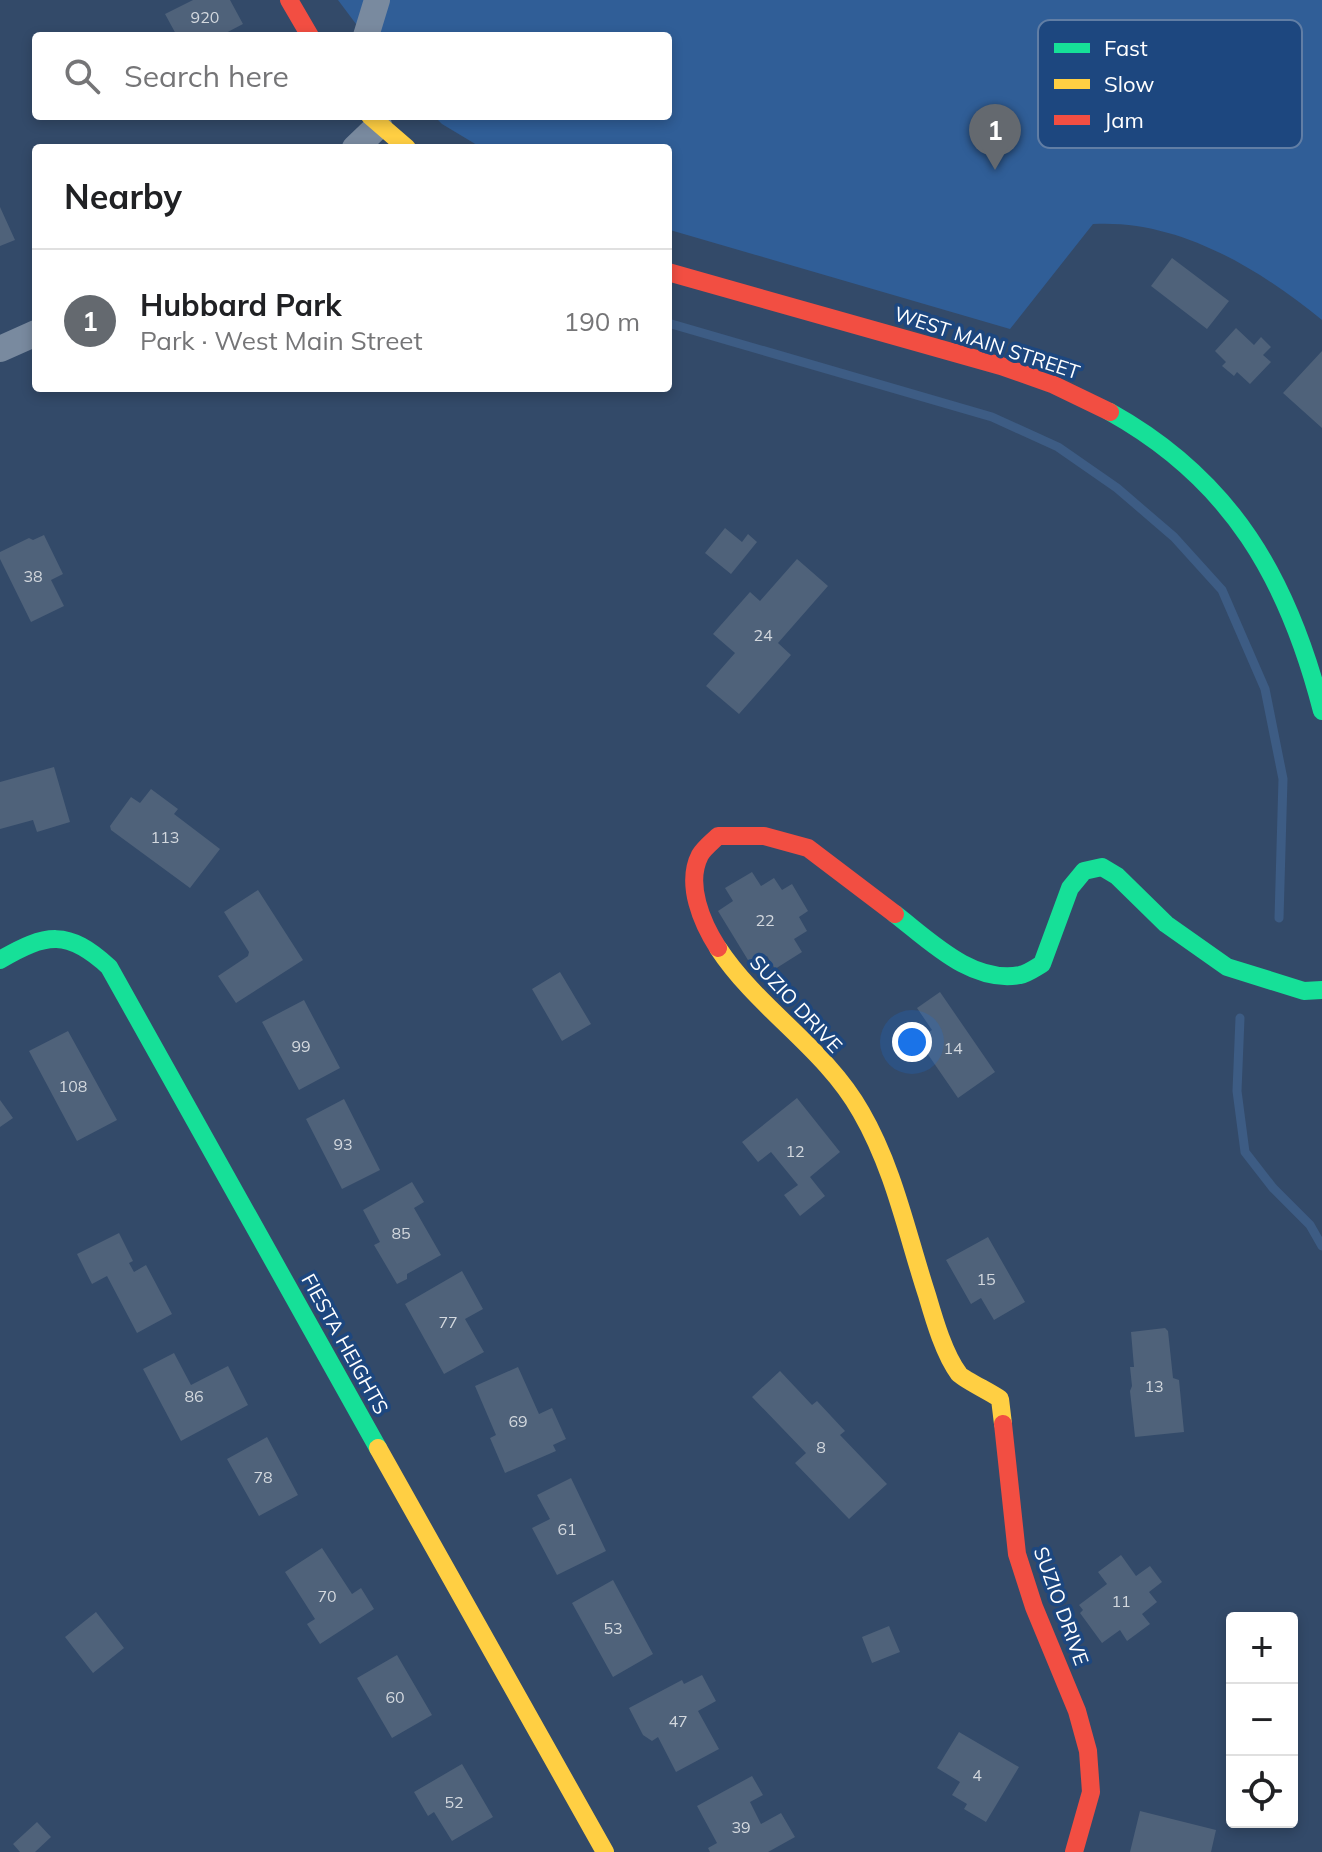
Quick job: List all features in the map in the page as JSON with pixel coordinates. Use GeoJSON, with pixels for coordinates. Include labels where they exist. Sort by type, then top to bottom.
{"type":"FeatureCollection","features":[{"type":"Feature","properties":{"kind":"street"},"geometry":{"type":"LineString","coordinates":[[289,0],[308,32]]}},
{"type":"Feature","properties":{"kind":"street"},"geometry":{"type":"LineString","coordinates":[[367,32],[377,0]]}},
{"type":"Feature","properties":{"kind":"street"},"geometry":{"type":"LineString","coordinates":[[358,144],[374,120],[402,144]]}},
{"type":"Feature","properties":{"kind":"street","name":"WEST MAIN STREET"},"geometry":{"type":"LineString","coordinates":[[672,273],[982,361],[1052,383],[1112,411],[1169,450],[1212,490],[1250,537],[1283,594],[1306,652],[1322,711]]}},
{"type":"Feature","properties":{"kind":"street"},"geometry":{"type":"LineString","coordinates":[[0,349],[32,335]]}},
{"type":"Feature","properties":{"kind":"street","name":"SUZIO DRIVE"},"geometry":{"type":"LineString","coordinates":[[1074,1852],[1091,1792],[1088,1751],[1077,1711],[1034,1607],[1017,1554],[1000,1399],[960,1376],[933,1318],[883,1150],[858,1106],[825,1066],[763,1005],[722,956],[698,907],[695,880],[700,855],[718,836],[744,833],[785,838],[808,848],[949,955],[985,975],[1021,975],[1042,964],[1070,888],[1084,871],[1102,867],[1117,876],[1166,924],[1227,967],[1304,991],[1322,990]]}},
{"type":"Feature","properties":{"kind":"street","name":"FIESTA HEIGHTS"},"geometry":{"type":"LineString","coordinates":[[0,960],[21,946],[46,937],[70,939],[91,948],[109,967],[605,1852]]}},
{"type":"Feature","properties":{"kind":"shaded area"},"geometry":{"type":"Polygon","coordinates":[[[338,0],[1322,0],[1322,320],[1271,282],[1215,251],[1186,238],[1125,225],[1093,224],[1010,329],[672,231],[672,144],[475,144],[438,120],[672,120],[672,32],[362,32],[338,0]]]}},
{"type":"Feature","properties":{"kind":"building"},"geometry":{"type":"Polygon","coordinates":[[[193,0],[230,0],[243,24],[228,32],[175,32],[165,14],[193,0]]]}},
{"type":"Feature","properties":{"kind":"building"},"geometry":{"type":"Polygon","coordinates":[[[0,207],[15,240],[0,246],[0,207]]]}},
{"type":"Feature","properties":{"kind":"building"},"geometry":{"type":"Polygon","coordinates":[[[1172,258],[1229,301],[1207,329],[1151,286],[1172,258]]]}},
{"type":"Feature","properties":{"kind":"building"},"geometry":{"type":"Polygon","coordinates":[[[1236,328],[1254,345],[1261,337],[1271,347],[1263,355],[1271,362],[1250,384],[1237,372],[1234,376],[1222,366],[1226,362],[1215,351],[1236,328]]]}},
{"type":"Feature","properties":{"kind":"building"},"geometry":{"type":"Polygon","coordinates":[[[1322,351],[1322,428],[1283,393],[1322,351]]]}},
{"type":"Feature","properties":{"kind":"building"},"geometry":{"type":"Polygon","coordinates":[[[725,528],[742,542],[748,534],[757,542],[731,574],[705,553],[725,528]]]}},
{"type":"Feature","properties":{"kind":"building"},"geometry":{"type":"Polygon","coordinates":[[[44,535],[63,574],[51,580],[64,606],[31,622],[0,559],[0,552],[29,538],[33,540],[44,535]]]}},
{"type":"Feature","properties":{"kind":"building"},"geometry":{"type":"Polygon","coordinates":[[[797,559],[828,586],[778,643],[791,655],[739,714],[706,686],[735,653],[713,634],[750,592],[760,601],[797,559]]]}},
{"type":"Feature","properties":{"kind":"building"},"geometry":{"type":"Polygon","coordinates":[[[54,767],[70,822],[37,832],[33,820],[0,829],[0,782],[54,767]]]}},
{"type":"Feature","properties":{"kind":"building"},"geometry":{"type":"Polygon","coordinates":[[[151,789],[178,809],[174,814],[220,849],[190,888],[111,830],[110,826],[131,797],[140,803],[151,789]]]}},
{"type":"Feature","properties":{"kind":"building"},"geometry":{"type":"Polygon","coordinates":[[[752,872],[761,886],[774,878],[782,890],[792,884],[808,911],[799,917],[807,931],[794,939],[802,952],[775,969],[767,956],[751,965],[718,911],[733,901],[725,888],[752,872]]]}},
{"type":"Feature","properties":{"kind":"building"},"geometry":{"type":"Polygon","coordinates":[[[258,890],[303,960],[236,1003],[218,976],[248,956],[249,952],[224,912],[258,890]]]}},
{"type":"Feature","properties":{"kind":"building"},"geometry":{"type":"Polygon","coordinates":[[[560,972],[591,1024],[562,1041],[532,989],[560,972]]]}},
{"type":"Feature","properties":{"kind":"building"},"geometry":{"type":"Polygon","coordinates":[[[940,992],[995,1072],[958,1098],[918,1040],[932,1030],[917,1008],[940,992]]]}},
{"type":"Feature","properties":{"kind":"building"},"geometry":{"type":"Polygon","coordinates":[[[304,1000],[340,1068],[299,1090],[262,1022],[304,1000]]]}},
{"type":"Feature","properties":{"kind":"building"},"geometry":{"type":"Polygon","coordinates":[[[68,1031],[117,1120],[77,1141],[29,1051],[68,1031]]]}},
{"type":"Feature","properties":{"kind":"building"},"geometry":{"type":"Polygon","coordinates":[[[797,1098],[840,1152],[810,1177],[825,1196],[800,1216],[784,1195],[798,1185],[771,1152],[758,1162],[742,1142],[797,1098]]]}},
{"type":"Feature","properties":{"kind":"building"},"geometry":{"type":"Polygon","coordinates":[[[344,1099],[380,1170],[342,1189],[306,1119],[344,1099]]]}},
{"type":"Feature","properties":{"kind":"building"},"geometry":{"type":"Polygon","coordinates":[[[0,1100],[13,1118],[0,1127],[0,1100]]]}},
{"type":"Feature","properties":{"kind":"building"},"geometry":{"type":"Polygon","coordinates":[[[412,1182],[424,1202],[414,1208],[441,1255],[407,1274],[407,1279],[397,1284],[374,1245],[380,1242],[363,1210],[412,1182]]]}},
{"type":"Feature","properties":{"kind":"building"},"geometry":{"type":"Polygon","coordinates":[[[119,1233],[133,1261],[129,1263],[134,1272],[146,1265],[172,1314],[137,1333],[107,1276],[92,1284],[77,1254],[119,1233]]]}},
{"type":"Feature","properties":{"kind":"building"},"geometry":{"type":"Polygon","coordinates":[[[988,1237],[1025,1302],[994,1320],[981,1298],[971,1304],[946,1260],[988,1237]]]}},
{"type":"Feature","properties":{"kind":"building"},"geometry":{"type":"Polygon","coordinates":[[[462,1271],[483,1309],[465,1319],[484,1352],[444,1374],[405,1304],[462,1271]]]}},
{"type":"Feature","properties":{"kind":"building"},"geometry":{"type":"Polygon","coordinates":[[[1165,1328],[1168,1331],[1173,1378],[1179,1380],[1184,1432],[1135,1437],[1130,1391],[1130,1367],[1134,1367],[1131,1332],[1165,1328]]]}},
{"type":"Feature","properties":{"kind":"building"},"geometry":{"type":"Polygon","coordinates":[[[174,1353],[191,1385],[228,1366],[248,1405],[181,1441],[143,1369],[174,1353]]]}},
{"type":"Feature","properties":{"kind":"building"},"geometry":{"type":"Polygon","coordinates":[[[518,1367],[539,1414],[552,1408],[566,1439],[553,1445],[556,1451],[505,1473],[490,1438],[496,1435],[475,1386],[518,1367]]]}},
{"type":"Feature","properties":{"kind":"building"},"geometry":{"type":"Polygon","coordinates":[[[780,1371],[812,1405],[817,1401],[845,1431],[840,1435],[887,1484],[849,1519],[795,1463],[806,1453],[752,1397],[780,1371]]]}},
{"type":"Feature","properties":{"kind":"building"},"geometry":{"type":"Polygon","coordinates":[[[267,1437],[298,1495],[259,1516],[227,1459],[267,1437]]]}},
{"type":"Feature","properties":{"kind":"building"},"geometry":{"type":"Polygon","coordinates":[[[571,1478],[606,1551],[557,1575],[532,1528],[550,1519],[537,1495],[571,1478]]]}},
{"type":"Feature","properties":{"kind":"building"},"geometry":{"type":"Polygon","coordinates":[[[322,1548],[352,1594],[361,1588],[374,1609],[320,1644],[307,1624],[315,1619],[285,1572],[322,1548]]]}},
{"type":"Feature","properties":{"kind":"building"},"geometry":{"type":"Polygon","coordinates":[[[1121,1555],[1136,1576],[1150,1566],[1162,1582],[1149,1592],[1157,1602],[1142,1614],[1150,1624],[1127,1641],[1120,1630],[1102,1643],[1080,1613],[1083,1610],[1079,1605],[1107,1584],[1098,1572],[1121,1555]]]}},
{"type":"Feature","properties":{"kind":"building"},"geometry":{"type":"Polygon","coordinates":[[[613,1580],[653,1654],[613,1677],[572,1603],[613,1580]]]}},
{"type":"Feature","properties":{"kind":"building"},"geometry":{"type":"Polygon","coordinates":[[[96,1612],[124,1648],[93,1673],[65,1637],[96,1612]]]}},
{"type":"Feature","properties":{"kind":"building"},"geometry":{"type":"Polygon","coordinates":[[[889,1626],[900,1652],[872,1663],[862,1637],[889,1626]]]}},
{"type":"Feature","properties":{"kind":"building"},"geometry":{"type":"Polygon","coordinates":[[[397,1655],[432,1715],[392,1738],[357,1678],[397,1655]]]}},
{"type":"Feature","properties":{"kind":"building"},"geometry":{"type":"Polygon","coordinates":[[[702,1675],[716,1701],[698,1711],[719,1749],[676,1772],[658,1737],[652,1741],[643,1735],[629,1708],[682,1680],[684,1684],[702,1675]]]}},
{"type":"Feature","properties":{"kind":"building"},"geometry":{"type":"Polygon","coordinates":[[[959,1732],[1019,1767],[986,1822],[964,1809],[967,1804],[952,1795],[960,1782],[937,1768],[959,1732]]]}},
{"type":"Feature","properties":{"kind":"building"},"geometry":{"type":"Polygon","coordinates":[[[462,1764],[493,1817],[452,1841],[434,1812],[428,1816],[414,1792],[462,1764]]]}},
{"type":"Feature","properties":{"kind":"building"},"geometry":{"type":"Polygon","coordinates":[[[752,1776],[763,1795],[750,1802],[761,1824],[781,1813],[795,1837],[768,1852],[710,1852],[708,1848],[717,1843],[697,1806],[752,1776]]]}},
{"type":"Feature","properties":{"kind":"building"},"geometry":{"type":"Polygon","coordinates":[[[1140,1811],[1216,1830],[1211,1852],[1130,1852],[1140,1811]]]}},
{"type":"Feature","properties":{"kind":"building"},"geometry":{"type":"Polygon","coordinates":[[[37,1822],[51,1837],[35,1852],[20,1852],[13,1844],[37,1822]]]}},
{"type":"Feature","properties":{"kind":"waterway"},"geometry":{"type":"LineString","coordinates":[[672,324],[992,417],[1058,447],[1117,488],[1174,537],[1222,590],[1265,689],[1283,779],[1279,918]]}},
{"type":"Feature","properties":{"kind":"waterway"},"geometry":{"type":"LineString","coordinates":[[1240,1018],[1237,1091],[1245,1152],[1273,1188],[1310,1225],[1322,1246]]}},
{"type":"Feature","properties":{"kind":"traffic: fast"},"geometry":{"type":"LineString","coordinates":[[1110,412],[1153,439],[1190,469],[1222,502],[1249,538],[1292,618],[1322,711]]}},
{"type":"Feature","properties":{"kind":"traffic: fast"},"geometry":{"type":"LineString","coordinates":[[895,914],[937,948],[969,967],[1002,976],[1023,974],[1042,964],[1070,888],[1084,871],[1102,867],[1117,876],[1166,924],[1227,967],[1304,991],[1322,990]]}},
{"type":"Feature","properties":{"kind":"traffic: fast"},"geometry":{"type":"LineString","coordinates":[[0,960],[31,944],[56,939],[81,946],[109,967],[378,1448]]}},
{"type":"Feature","properties":{"kind":"traffic: slow"},"geometry":{"type":"LineString","coordinates":[[375,120],[402,144]]}},
{"type":"Feature","properties":{"kind":"traffic: slow"},"geometry":{"type":"LineString","coordinates":[[718,948],[752,990],[829,1068],[861,1112],[891,1179],[936,1325],[949,1357],[959,1374],[1000,1399],[1003,1424]]}},
{"type":"Feature","properties":{"kind":"traffic: slow"},"geometry":{"type":"LineString","coordinates":[[378,1448],[605,1852]]}},
{"type":"Feature","properties":{"kind":"traffic: jam"},"geometry":{"type":"LineString","coordinates":[[289,0],[308,32]]}},
{"type":"Feature","properties":{"kind":"traffic: jam"},"geometry":{"type":"LineString","coordinates":[[672,273],[1001,366],[1052,384],[1110,412]]}},
{"type":"Feature","properties":{"kind":"traffic: jam"},"geometry":{"type":"LineString","coordinates":[[718,948],[701,915],[694,878],[700,855],[718,836],[764,836],[808,848],[895,914]]}},
{"type":"Feature","properties":{"kind":"traffic: jam"},"geometry":{"type":"LineString","coordinates":[[1003,1424],[1017,1554],[1034,1607],[1077,1711],[1088,1751],[1091,1792],[1074,1852]]}},
{"type":"Feature","properties":{"kind":"place","name":"Hubbard Park"},"geometry":{"type":"Point","coordinates":[995,170]}}]}
